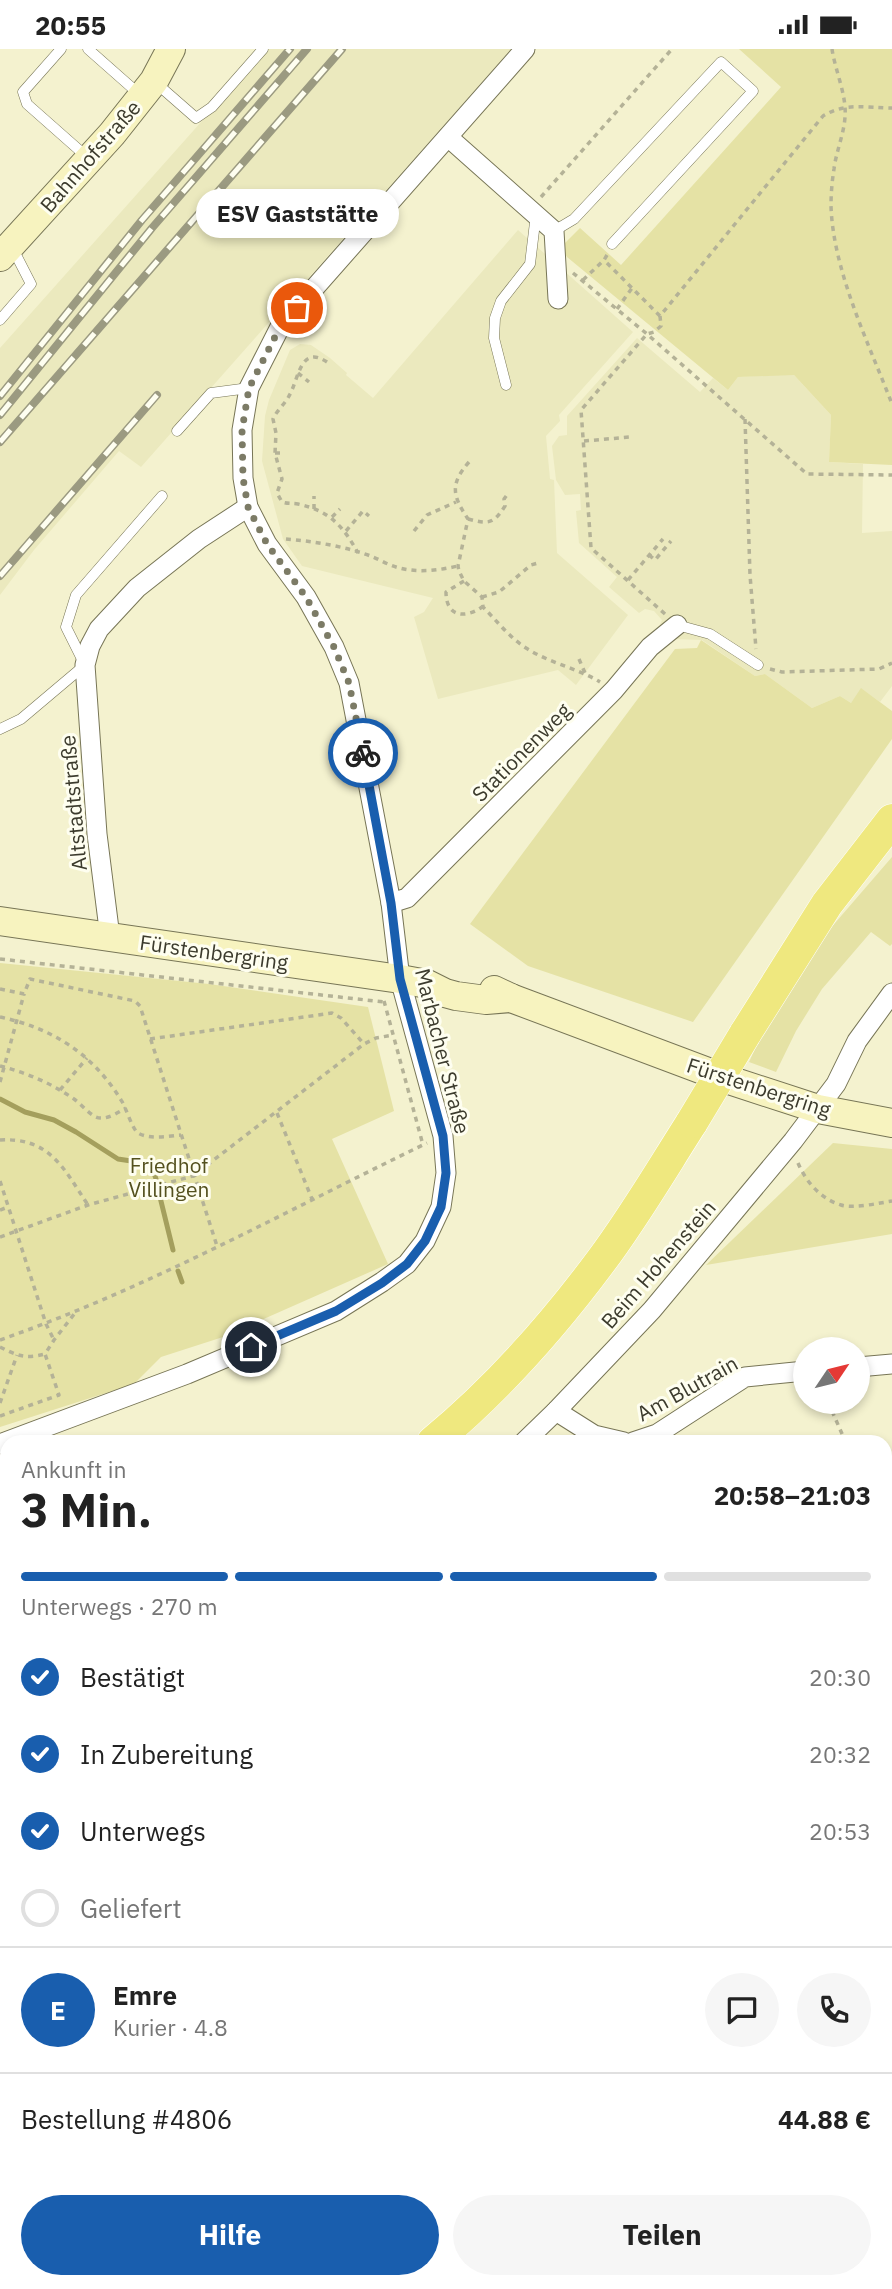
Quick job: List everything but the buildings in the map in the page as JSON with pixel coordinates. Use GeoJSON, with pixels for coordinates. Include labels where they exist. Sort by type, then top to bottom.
{"type":"FeatureCollection","features":[{"type":"Feature","properties":{"kind":"main road"},"geometry":{"type":"LineString","coordinates":[[440,1435],[508,1371],[572,1299],[629,1221],[827,904],[892,820]]}},
{"type":"Feature","properties":{"kind":"street","name":"Marbacher Straße"},"geometry":{"type":"LineString","coordinates":[[24,1435],[187,1374],[336,1311],[407,1264],[425,1241],[441,1207],[446,1173],[443,1136],[400,979],[391,903],[349,683],[334,647],[306,597],[267,544],[248,507],[243,478],[242,430],[249,388],[280,327],[522,50]]}},
{"type":"Feature","properties":{"kind":"street","name":"Bahnhofstraße"},"geometry":{"type":"LineString","coordinates":[[5,251],[89,159],[148,89],[174,51]]}},
{"type":"Feature","properties":{"kind":"street"},"geometry":{"type":"LineString","coordinates":[[448,137],[554,231],[558,299]]}},
{"type":"Feature","properties":{"kind":"street","name":"Altstadtstraße"},"geometry":{"type":"LineString","coordinates":[[110,937],[97,834],[85,665],[90,646],[99,629],[137,588],[199,538],[248,507]]}},
{"type":"Feature","properties":{"kind":"street","name":"Stationenweg"},"geometry":{"type":"LineString","coordinates":[[391,903],[407,898],[614,690],[650,647],[677,625]]}},
{"type":"Feature","properties":{"kind":"street","name":"Fürstenbergring"},"geometry":{"type":"LineString","coordinates":[[0,921],[400,979],[427,984],[456,996],[485,1000],[510,998],[732,1081],[818,1109],[892,1123]]}},
{"type":"Feature","properties":{"kind":"street","name":"Beim Hohenstein"},"geometry":{"type":"LineString","coordinates":[[531,1435],[652,1310],[793,1141],[836,1084],[858,1041],[892,993]]}},
{"type":"Feature","properties":{"kind":"street"},"geometry":{"type":"LineString","coordinates":[[870,1366],[892,1364]]}},
{"type":"Feature","properties":{"kind":"street","name":"Am Blutrain"},"geometry":{"type":"LineString","coordinates":[[654,1435],[745,1377],[793,1371]]}},
{"type":"Feature","properties":{"kind":"street","name":"Am Blutrain"},"geometry":{"type":"LineString","coordinates":[[556,1411],[594,1435]]}},
{"type":"Feature","properties":{"kind":"lane"},"geometry":{"type":"LineString","coordinates":[[61,49],[23,92],[27,104],[89,159]]}},
{"type":"Feature","properties":{"kind":"lane"},"geometry":{"type":"LineString","coordinates":[[88,49],[196,118],[212,107],[263,49]]}},
{"type":"Feature","properties":{"kind":"lane"},"geometry":{"type":"LineString","coordinates":[[554,231],[574,219],[722,62],[754,91],[612,244]]}},
{"type":"Feature","properties":{"kind":"lane"},"geometry":{"type":"LineString","coordinates":[[506,385],[494,338],[495,318],[501,301],[530,264],[533,211]]}},
{"type":"Feature","properties":{"kind":"lane"},"geometry":{"type":"LineString","coordinates":[[0,320],[31,284],[5,251]]}},
{"type":"Feature","properties":{"kind":"lane"},"geometry":{"type":"LineString","coordinates":[[177,431],[211,393],[249,388]]}},
{"type":"Feature","properties":{"kind":"lane"},"geometry":{"type":"LineString","coordinates":[[85,665],[66,627],[76,595],[162,496]]}},
{"type":"Feature","properties":{"kind":"lane"},"geometry":{"type":"LineString","coordinates":[[677,625],[709,633],[758,665]]}},
{"type":"Feature","properties":{"kind":"lane","name":"Altstadtstraße"},"geometry":{"type":"LineString","coordinates":[[0,729],[21,719],[85,665]]}},
{"type":"Feature","properties":{"kind":"path"},"geometry":{"type":"LineString","coordinates":[[533,211],[672,49]]}},
{"type":"Feature","properties":{"kind":"path"},"geometry":{"type":"LineString","coordinates":[[832,49],[846,106],[833,170],[831,207],[836,249],[892,404]]}},
{"type":"Feature","properties":{"kind":"path"},"geometry":{"type":"LineString","coordinates":[[660,316],[823,116],[836,108],[846,106],[892,108]]}},
{"type":"Feature","properties":{"kind":"path"},"geometry":{"type":"LineString","coordinates":[[582,281],[604,260],[612,244]]}},
{"type":"Feature","properties":{"kind":"path"},"geometry":{"type":"LineString","coordinates":[[555,259],[647,334],[807,474],[892,475]]}},
{"type":"Feature","properties":{"kind":"path"},"geometry":{"type":"LineString","coordinates":[[604,260],[660,316],[661,326],[647,334],[581,410],[591,548],[677,625]]}},
{"type":"Feature","properties":{"kind":"path"},"geometry":{"type":"LineString","coordinates":[[617,309],[632,288]]}},
{"type":"Feature","properties":{"kind":"path"},"geometry":{"type":"LineString","coordinates":[[327,362],[318,356],[310,356],[298,373],[292,397],[273,419],[276,433],[275,453],[282,479],[277,493],[278,498],[287,504],[295,503],[332,517],[346,531],[358,553]]}},
{"type":"Feature","properties":{"kind":"path"},"geometry":{"type":"LineString","coordinates":[[298,373],[309,382]]}},
{"type":"Feature","properties":{"kind":"path"},"geometry":{"type":"LineString","coordinates":[[745,419],[750,575],[758,665],[782,672],[879,669],[892,663]]}},
{"type":"Feature","properties":{"kind":"path"},"geometry":{"type":"LineString","coordinates":[[276,433],[282,433]]}},
{"type":"Feature","properties":{"kind":"path"},"geometry":{"type":"LineString","coordinates":[[584,441],[630,437]]}},
{"type":"Feature","properties":{"kind":"path"},"geometry":{"type":"LineString","coordinates":[[275,453],[283,453]]}},
{"type":"Feature","properties":{"kind":"path"},"geometry":{"type":"LineString","coordinates":[[469,461],[458,475],[455,487],[456,502],[468,519],[483,523],[497,518],[505,506],[504,499],[507,495]]}},
{"type":"Feature","properties":{"kind":"path"},"geometry":{"type":"LineString","coordinates":[[314,496],[314,509]]}},
{"type":"Feature","properties":{"kind":"path"},"geometry":{"type":"LineString","coordinates":[[295,497],[295,503]]}},
{"type":"Feature","properties":{"kind":"path"},"geometry":{"type":"LineString","coordinates":[[414,531],[427,515],[456,502]]}},
{"type":"Feature","properties":{"kind":"path"},"geometry":{"type":"LineString","coordinates":[[332,517],[340,509]]}},
{"type":"Feature","properties":{"kind":"path"},"geometry":{"type":"LineString","coordinates":[[346,531],[363,511],[369,516]]}},
{"type":"Feature","properties":{"kind":"path"},"geometry":{"type":"LineString","coordinates":[[468,519],[458,566],[464,581],[482,597],[482,607],[525,648],[572,670],[585,673],[579,659]]}},
{"type":"Feature","properties":{"kind":"path"},"geometry":{"type":"LineString","coordinates":[[267,544],[283,539],[302,540],[373,557],[390,565],[428,571],[458,566]]}},
{"type":"Feature","properties":{"kind":"path"},"geometry":{"type":"LineString","coordinates":[[628,580],[663,539]]}},
{"type":"Feature","properties":{"kind":"path"},"geometry":{"type":"LineString","coordinates":[[649,555],[655,560],[671,541]]}},
{"type":"Feature","properties":{"kind":"path"},"geometry":{"type":"LineString","coordinates":[[482,597],[499,592],[531,565],[538,563]]}},
{"type":"Feature","properties":{"kind":"path"},"geometry":{"type":"LineString","coordinates":[[464,581],[446,592],[449,604],[456,613],[465,616],[482,607]]}},
{"type":"Feature","properties":{"kind":"path"},"geometry":{"type":"LineString","coordinates":[[0,959],[384,1002],[423,1145],[76,1312],[0,1340]]}},
{"type":"Feature","properties":{"kind":"path"},"geometry":{"type":"LineString","coordinates":[[0,1081],[30,979],[135,1001],[140,1006],[217,1246]]}},
{"type":"Feature","properties":{"kind":"path"},"geometry":{"type":"LineString","coordinates":[[0,989],[24,994]]}},
{"type":"Feature","properties":{"kind":"path"},"geometry":{"type":"LineString","coordinates":[[150,1039],[332,1013],[341,1018],[364,1044]]}},
{"type":"Feature","properties":{"kind":"path"},"geometry":{"type":"LineString","coordinates":[[0,1017],[56,1035],[87,1058],[105,1077],[139,1133],[158,1137],[181,1135]]}},
{"type":"Feature","properties":{"kind":"path"},"geometry":{"type":"LineString","coordinates":[[0,1237],[88,1205],[193,1176],[364,1044],[376,1038],[393,1035]]}},
{"type":"Feature","properties":{"kind":"path"},"geometry":{"type":"LineString","coordinates":[[60,1090],[87,1058]]}},
{"type":"Feature","properties":{"kind":"path"},"geometry":{"type":"LineString","coordinates":[[2,1067],[22,1071],[60,1090],[97,1117],[109,1118],[126,1108]]}},
{"type":"Feature","properties":{"kind":"path"},"geometry":{"type":"LineString","coordinates":[[277,1113],[312,1199]]}},
{"type":"Feature","properties":{"kind":"path"},"geometry":{"type":"LineString","coordinates":[[0,1140],[22,1140],[43,1149],[63,1165],[88,1205]]}},
{"type":"Feature","properties":{"kind":"path"},"geometry":{"type":"LineString","coordinates":[[793,1141],[799,1165],[808,1182],[824,1196],[843,1206],[892,1201]]}},
{"type":"Feature","properties":{"kind":"path"},"geometry":{"type":"LineString","coordinates":[[0,1181],[3,1198],[18,1231],[46,1324],[54,1340]]}},
{"type":"Feature","properties":{"kind":"path"},"geometry":{"type":"LineString","coordinates":[[0,1210],[8,1207]]}},
{"type":"Feature","properties":{"kind":"path"},"geometry":{"type":"LineString","coordinates":[[0,1416],[59,1395],[46,1355],[76,1312]]}},
{"type":"Feature","properties":{"kind":"path"},"geometry":{"type":"LineString","coordinates":[[0,1347],[29,1358],[46,1355]]}},
{"type":"Feature","properties":{"kind":"path"},"geometry":{"type":"LineString","coordinates":[[0,1403],[17,1355]]}},
{"type":"Feature","properties":{"kind":"path"},"geometry":{"type":"LineString","coordinates":[[833,1414],[843,1435]]}},
{"type":"Feature","properties":{"kind":"shaded area"},"geometry":{"type":"Polygon","coordinates":[[[266,49],[511,49],[141,467],[119,451],[34,550],[0,595],[0,348],[266,49]]]}},
{"type":"Feature","properties":{"kind":"shaded area"},"geometry":{"type":"Polygon","coordinates":[[[518,230],[633,332],[559,415],[560,421],[546,436],[550,479],[554,480],[557,553],[628,615],[576,685],[558,670],[438,699],[414,617],[424,612],[433,598],[302,566],[283,539],[262,461],[265,416],[290,350],[300,344],[311,345],[330,358],[373,398],[518,230]]]}},
{"type":"Feature","properties":{"kind":"shaded area"},"geometry":{"type":"Polygon","coordinates":[[[637,338],[700,392],[713,378],[728,390],[738,377],[793,374],[831,415],[829,462],[863,464],[862,533],[892,531],[892,686],[880,702],[862,689],[851,703],[840,696],[812,708],[765,674],[755,676],[702,640],[673,639],[659,627],[662,620],[654,611],[645,609],[639,613],[609,587],[617,577],[579,543],[576,511],[581,510],[580,494],[565,495],[556,480],[552,446],[559,436],[567,435],[567,416],[637,338]]]}},
{"type":"Feature","properties":{"kind":"green space"},"geometry":{"type":"Polygon","coordinates":[[[739,49],[892,49],[892,465],[829,462],[831,415],[794,375],[738,377],[728,390],[567,257],[562,249],[580,228],[621,265],[781,87],[739,49]]]}},
{"type":"Feature","properties":{"kind":"green space"},"geometry":{"type":"Polygon","coordinates":[[[701,640],[755,676],[765,674],[812,708],[840,696],[851,703],[861,688],[892,711],[892,739],[693,1022],[528,966],[470,924],[675,649],[697,648],[701,640]]]}},
{"type":"Feature","properties":{"kind":"green space"},"geometry":{"type":"Polygon","coordinates":[[[892,857],[892,944],[890,946],[871,932],[822,989],[796,1031],[776,1072],[749,1062],[761,1036],[829,930],[892,857]]]}},
{"type":"Feature","properties":{"kind":"green space","name":"Friedhof Villingen"},"geometry":{"type":"Polygon","coordinates":[[[0,963],[209,984],[368,1007],[394,1111],[332,1139],[388,1264],[223,1337],[161,1357],[134,1384],[0,1427],[0,963]]]}},
{"type":"Feature","properties":{"kind":"green space"},"geometry":{"type":"Polygon","coordinates":[[[833,1143],[892,1149],[892,1234],[706,1265],[833,1143]]]}},
{"type":"Feature","properties":{"kind":"waterway"},"geometry":{"type":"LineString","coordinates":[[0,1099],[25,1112],[54,1120],[118,1159],[151,1164],[156,1179]]}},
{"type":"Feature","properties":{"kind":"waterway"},"geometry":{"type":"LineString","coordinates":[[159,1193],[173,1250]]}},
{"type":"Feature","properties":{"kind":"waterway"},"geometry":{"type":"LineString","coordinates":[[178,1271],[182,1282]]}},
{"type":"Feature","properties":{"kind":"railway"},"geometry":{"type":"LineString","coordinates":[[0,396],[142,220],[290,49]]}},
{"type":"Feature","properties":{"kind":"railway"},"geometry":{"type":"LineString","coordinates":[[0,415],[152,228],[307,49]]}},
{"type":"Feature","properties":{"kind":"railway"},"geometry":{"type":"LineString","coordinates":[[0,442],[342,49]]}},
{"type":"Feature","properties":{"kind":"railway"},"geometry":{"type":"LineString","coordinates":[[0,576],[157,395]]}},
{"type":"Feature","properties":{"kind":"way so far"},"geometry":{"type":"LineString","coordinates":[[297,308],[280,327],[249,388],[242,430],[243,478],[248,507],[267,544],[306,597],[334,647],[349,683],[363,753]]}},
{"type":"Feature","properties":{"kind":"place","name":"ESV Gaststätte"},"geometry":{"type":"Point","coordinates":[297,308]}},
{"type":"Feature","properties":{"kind":"route"},"geometry":{"type":"LineString","coordinates":[[251,1347],[336,1311],[382,1283],[407,1264],[425,1241],[441,1207],[446,1173],[443,1136],[400,979],[395,927],[363,753]]}}]}
